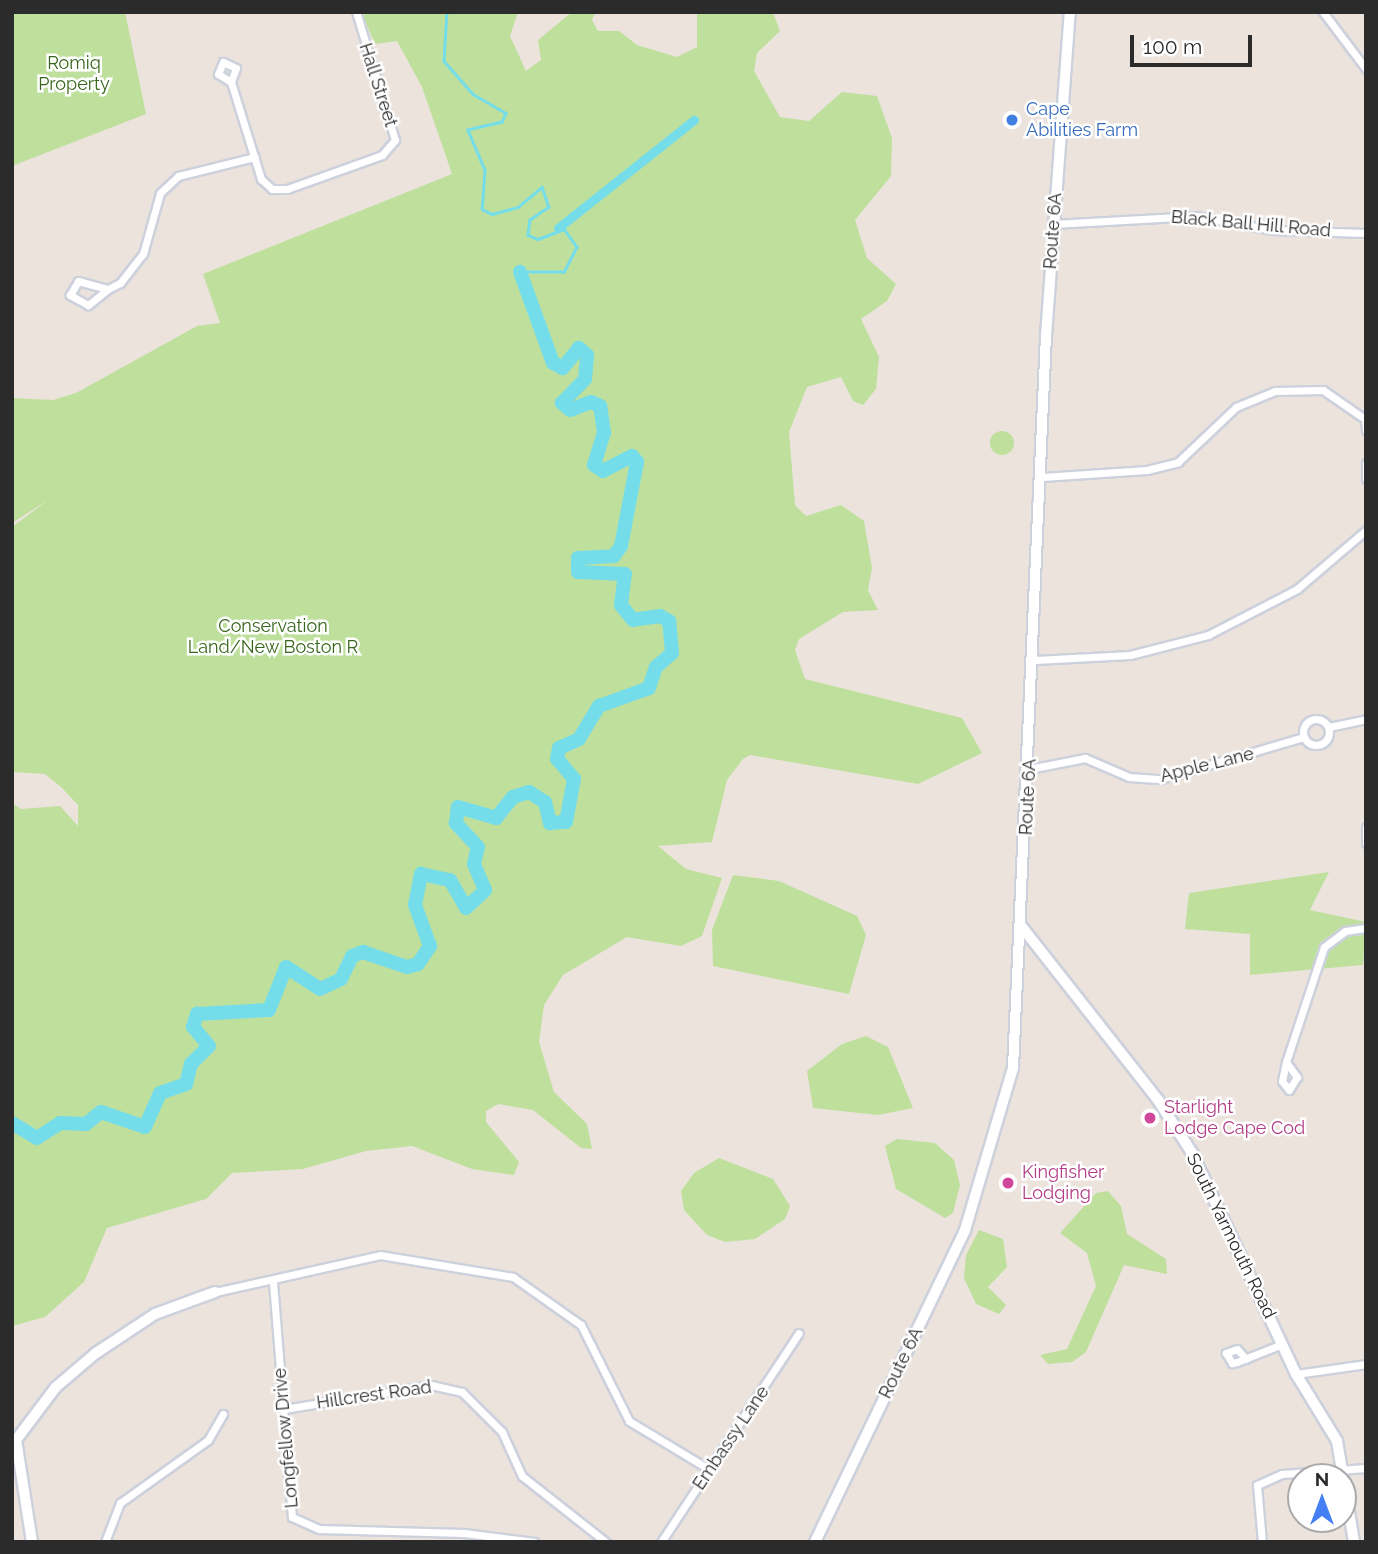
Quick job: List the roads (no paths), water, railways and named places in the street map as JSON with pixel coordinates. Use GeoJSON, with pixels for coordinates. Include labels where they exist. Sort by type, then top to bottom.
{"type":"FeatureCollection","features":[{"type":"Feature","properties":{"kind":"main road","name":"Route 6A"},"geometry":{"type":"LineString","coordinates":[[815,1542],[974,1208],[1013,1068],[1035,660],[1053,225],[1070,12]]}},
{"type":"Feature","properties":{"kind":"main road","name":"South Yarmouth Road"},"geometry":{"type":"LineString","coordinates":[[1022,927],[1171,1118],[1296,1374],[1343,1463]]}},
{"type":"Feature","properties":{"kind":"main road"},"geometry":{"type":"LineString","coordinates":[[32,1542],[15,1463],[16,1440],[56,1387],[96,1353],[155,1314],[215,1292]]}},
{"type":"Feature","properties":{"kind":"street","name":"Hall Street"},"geometry":{"type":"LineString","coordinates":[[255,158],[261,179],[281,190],[385,153],[395,140],[356,12]]}},
{"type":"Feature","properties":{"kind":"street"},"geometry":{"type":"LineString","coordinates":[[1334,12],[1325,15],[1366,69]]}},
{"type":"Feature","properties":{"kind":"street"},"geometry":{"type":"LineString","coordinates":[[108,289],[78,281],[70,295],[88,305],[108,289],[143,254],[157,200],[178,176],[255,158],[231,82]]}},
{"type":"Feature","properties":{"kind":"street","name":"Black Ball Hill Road"},"geometry":{"type":"LineString","coordinates":[[1053,225],[1196,216],[1272,230],[1366,233]]}},
{"type":"Feature","properties":{"kind":"street"},"geometry":{"type":"LineString","coordinates":[[1042,477],[1147,470],[1178,462],[1236,407],[1275,391],[1323,390],[1364,417],[1366,430]]}},
{"type":"Feature","properties":{"kind":"street"},"geometry":{"type":"LineString","coordinates":[[1366,463],[1366,479]]}},
{"type":"Feature","properties":{"kind":"street"},"geometry":{"type":"LineString","coordinates":[[1035,660],[1130,655],[1208,635],[1297,589],[1366,530]]}},
{"type":"Feature","properties":{"kind":"street","name":"Apple Lane"},"geometry":{"type":"LineString","coordinates":[[1304,737],[1311,719],[1329,727],[1366,719]]}},
{"type":"Feature","properties":{"kind":"street","name":"Apple Lane"},"geometry":{"type":"LineString","coordinates":[[1029,769],[1085,758],[1129,777],[1161,779],[1304,737],[1319,745],[1329,727]]}},
{"type":"Feature","properties":{"kind":"street"},"geometry":{"type":"LineString","coordinates":[[1366,827],[1366,843]]}},
{"type":"Feature","properties":{"kind":"street"},"geometry":{"type":"LineString","coordinates":[[1286,1062],[1324,947],[1345,931],[1366,928]]}},
{"type":"Feature","properties":{"kind":"street"},"geometry":{"type":"LineString","coordinates":[[215,1292],[273,1282],[380,1255],[513,1277],[581,1325],[629,1420],[709,1469]]}},
{"type":"Feature","properties":{"kind":"street","name":"Longfellow Drive"},"geometry":{"type":"LineString","coordinates":[[273,1282],[284,1409],[288,1507],[301,1525],[534,1542]]}},
{"type":"Feature","properties":{"kind":"street","name":"Embassy Lane"},"geometry":{"type":"LineString","coordinates":[[662,1542],[799,1333]]}},
{"type":"Feature","properties":{"kind":"street"},"geometry":{"type":"LineString","coordinates":[[1246,1359],[1282,1344]]}},
{"type":"Feature","properties":{"kind":"street"},"geometry":{"type":"LineString","coordinates":[[1296,1374],[1366,1364]]}},
{"type":"Feature","properties":{"kind":"street","name":"Hillcrest Road"},"geometry":{"type":"LineString","coordinates":[[284,1409],[431,1385],[462,1392],[502,1432],[522,1476],[606,1542]]}},
{"type":"Feature","properties":{"kind":"street"},"geometry":{"type":"LineString","coordinates":[[105,1542],[120,1503],[208,1440],[223,1414]]}},
{"type":"Feature","properties":{"kind":"street"},"geometry":{"type":"LineString","coordinates":[[1262,1542],[1256,1488],[1287,1473]]}},
{"type":"Feature","properties":{"kind":"waterway"},"geometry":{"type":"LineString","coordinates":[[447,12],[444,61],[473,94],[506,113],[502,122],[468,130],[485,170],[482,209],[492,214],[518,207],[542,187],[549,207],[530,220],[528,235],[538,239],[564,229],[577,247],[564,272],[520,272]]}},
{"type":"Feature","properties":{"kind":"waterway"},"geometry":{"type":"LineString","coordinates":[[558,228],[694,120]]}},
{"type":"Feature","properties":{"kind":"waterway"},"geometry":{"type":"LineString","coordinates":[[12,1123],[37,1138],[60,1123],[86,1124],[101,1112],[145,1127],[160,1093],[186,1084],[191,1064],[209,1046],[193,1027],[197,1014],[269,1010],[286,967],[320,989],[341,979],[352,956],[363,952],[407,967],[418,964],[430,946],[415,905],[421,874],[450,880],[466,908],[485,890],[474,864],[478,847],[456,823],[458,807],[496,818],[513,797],[529,792],[545,802],[550,823],[566,822],[574,779],[557,759],[559,748],[579,739],[599,706],[649,688],[656,667],[672,653],[669,621],[660,616],[633,620],[621,605],[625,574],[578,572],[578,558],[614,556],[621,546],[637,462],[632,456],[603,471],[594,465],[604,433],[600,406],[591,402],[570,410],[562,403],[585,379],[587,355],[579,348],[563,368],[553,363],[520,272]]}},
{"type":"Feature","properties":{"kind":"place","name":"Cape Abilities Farm"},"geometry":{"type":"Point","coordinates":[1012,120]}},
{"type":"Feature","properties":{"kind":"place","name":"Starlight Lodge Cape Cod"},"geometry":{"type":"Point","coordinates":[1150,1118]}},
{"type":"Feature","properties":{"kind":"place","name":"Kingfisher Lodging"},"geometry":{"type":"Point","coordinates":[1008,1183]}},
{"type":"Feature","properties":{"kind":"park label","name":"Romiq Property"},"geometry":{"type":"Point","coordinates":[74,74]}},
{"type":"Feature","properties":{"kind":"park label","name":"Conservation Land/New Boston R"},"geometry":{"type":"Point","coordinates":[273,637]}}]}
